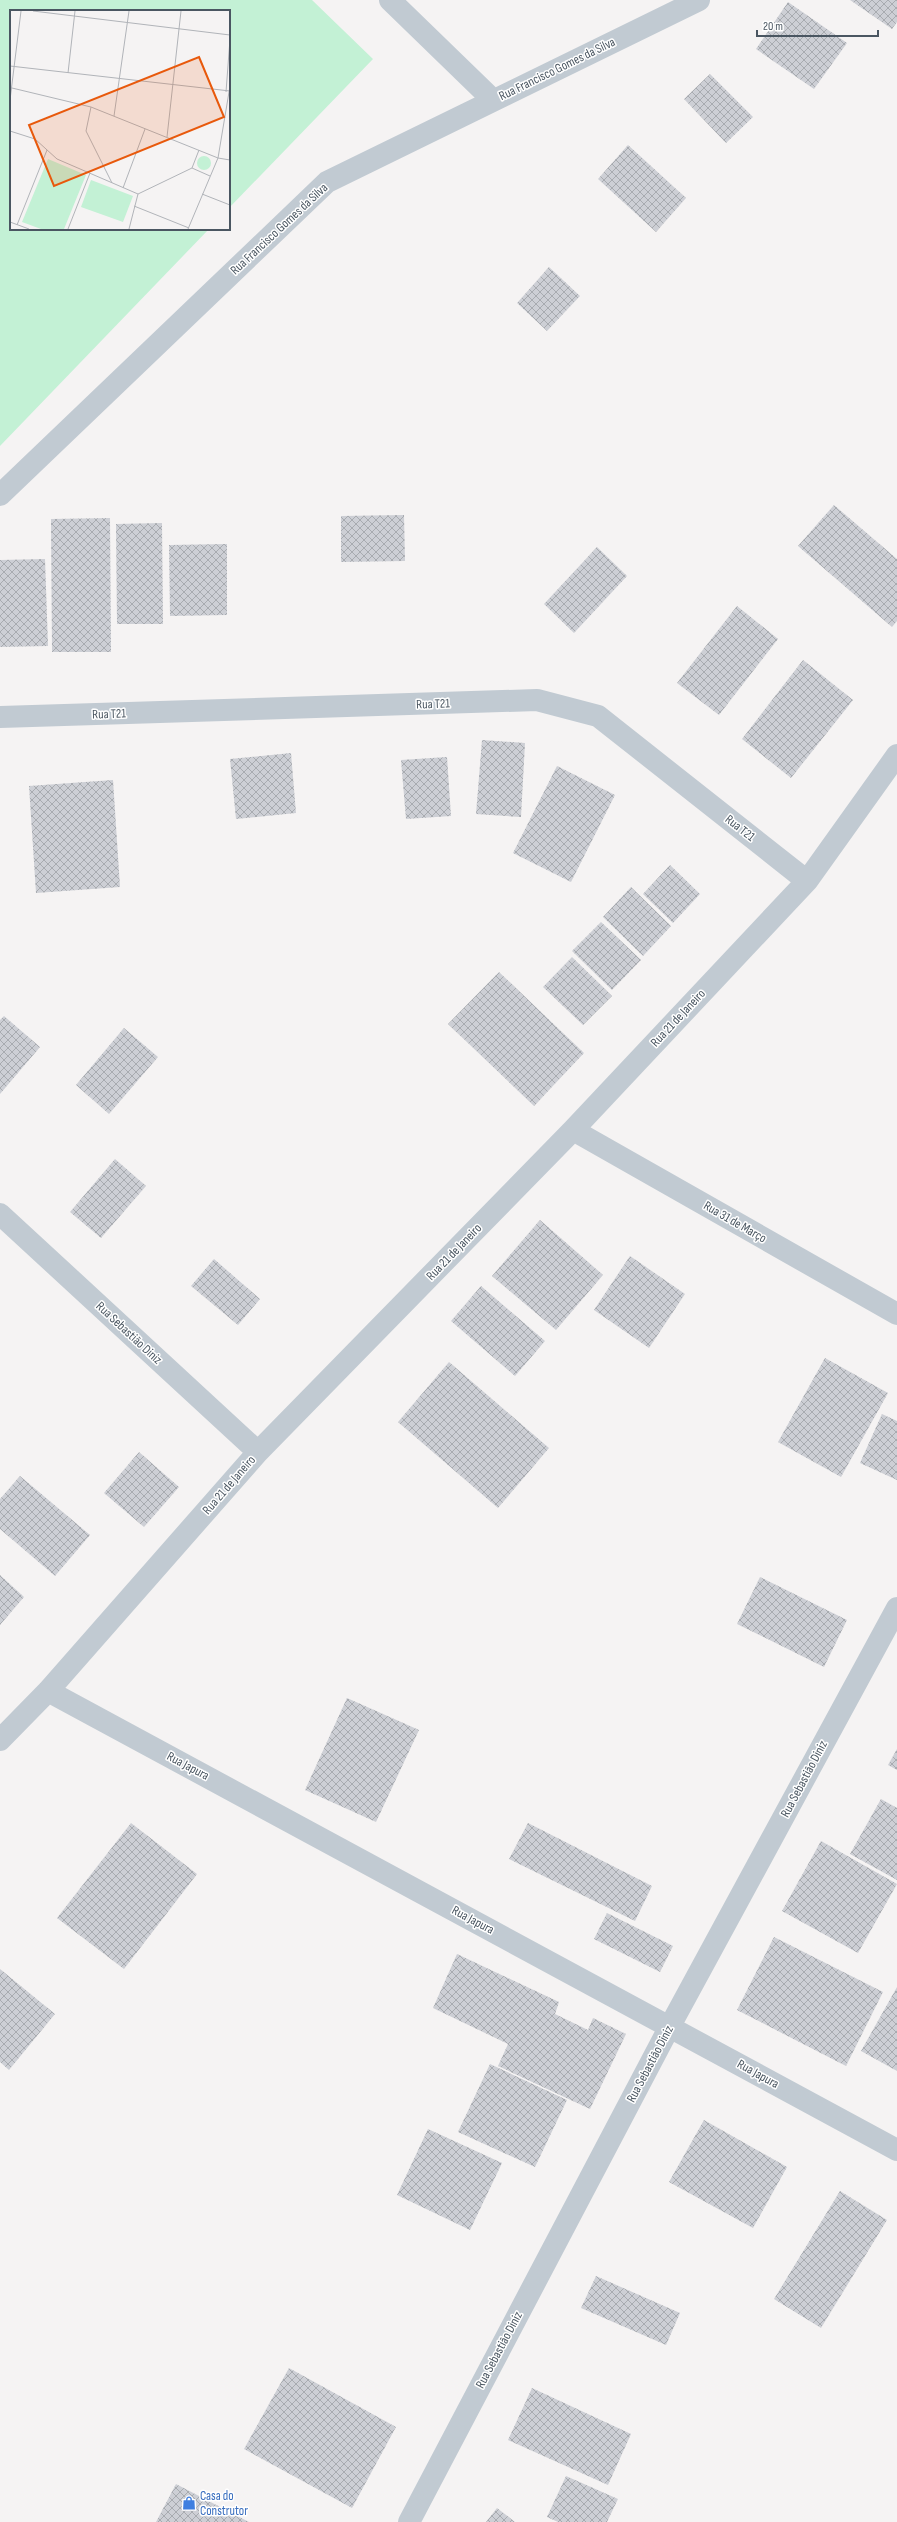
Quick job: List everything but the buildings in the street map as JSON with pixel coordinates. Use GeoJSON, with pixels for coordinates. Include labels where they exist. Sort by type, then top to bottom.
{"type":"FeatureCollection","features":[{"type":"Feature","properties":{"kind":"street"},"geometry":{"type":"LineString","coordinates":[[390,0],[493,100]]}},
{"type":"Feature","properties":{"kind":"street","name":"Rua Francisco Gomes da Silva"},"geometry":{"type":"LineString","coordinates":[[0,495],[327,182],[699,0]]}},
{"type":"Feature","properties":{"kind":"street","name":"Rua T21"},"geometry":{"type":"LineString","coordinates":[[0,717],[537,700],[598,716],[807,881]]}},
{"type":"Feature","properties":{"kind":"street","name":"Rua 21 de Janeiro"},"geometry":{"type":"LineString","coordinates":[[0,1740],[48,1691],[258,1452],[573,1130],[807,881],[897,755]]}},
{"type":"Feature","properties":{"kind":"street","name":"Rua 31 de Março"},"geometry":{"type":"LineString","coordinates":[[573,1130],[897,1314]]}},
{"type":"Feature","properties":{"kind":"street","name":"Rua Sebastião Diniz"},"geometry":{"type":"LineString","coordinates":[[0,1214],[258,1452]]}},
{"type":"Feature","properties":{"kind":"street","name":"Rua Sebastião Diniz"},"geometry":{"type":"LineString","coordinates":[[409,2522],[670,2026],[897,1608]]}},
{"type":"Feature","properties":{"kind":"street","name":"Rua Japura"},"geometry":{"type":"LineString","coordinates":[[48,1691],[897,2150]]}},
{"type":"Feature","properties":{"kind":"green space"},"geometry":{"type":"Polygon","coordinates":[[[0,0],[312,0],[373,59],[230,207],[230,10],[10,10],[10,230],[208,230],[0,446],[0,0]]]}},
{"type":"Feature","properties":{"kind":"place","name":"Casa do Construtor"},"geometry":{"type":"Point","coordinates":[189,2503]}}]}
